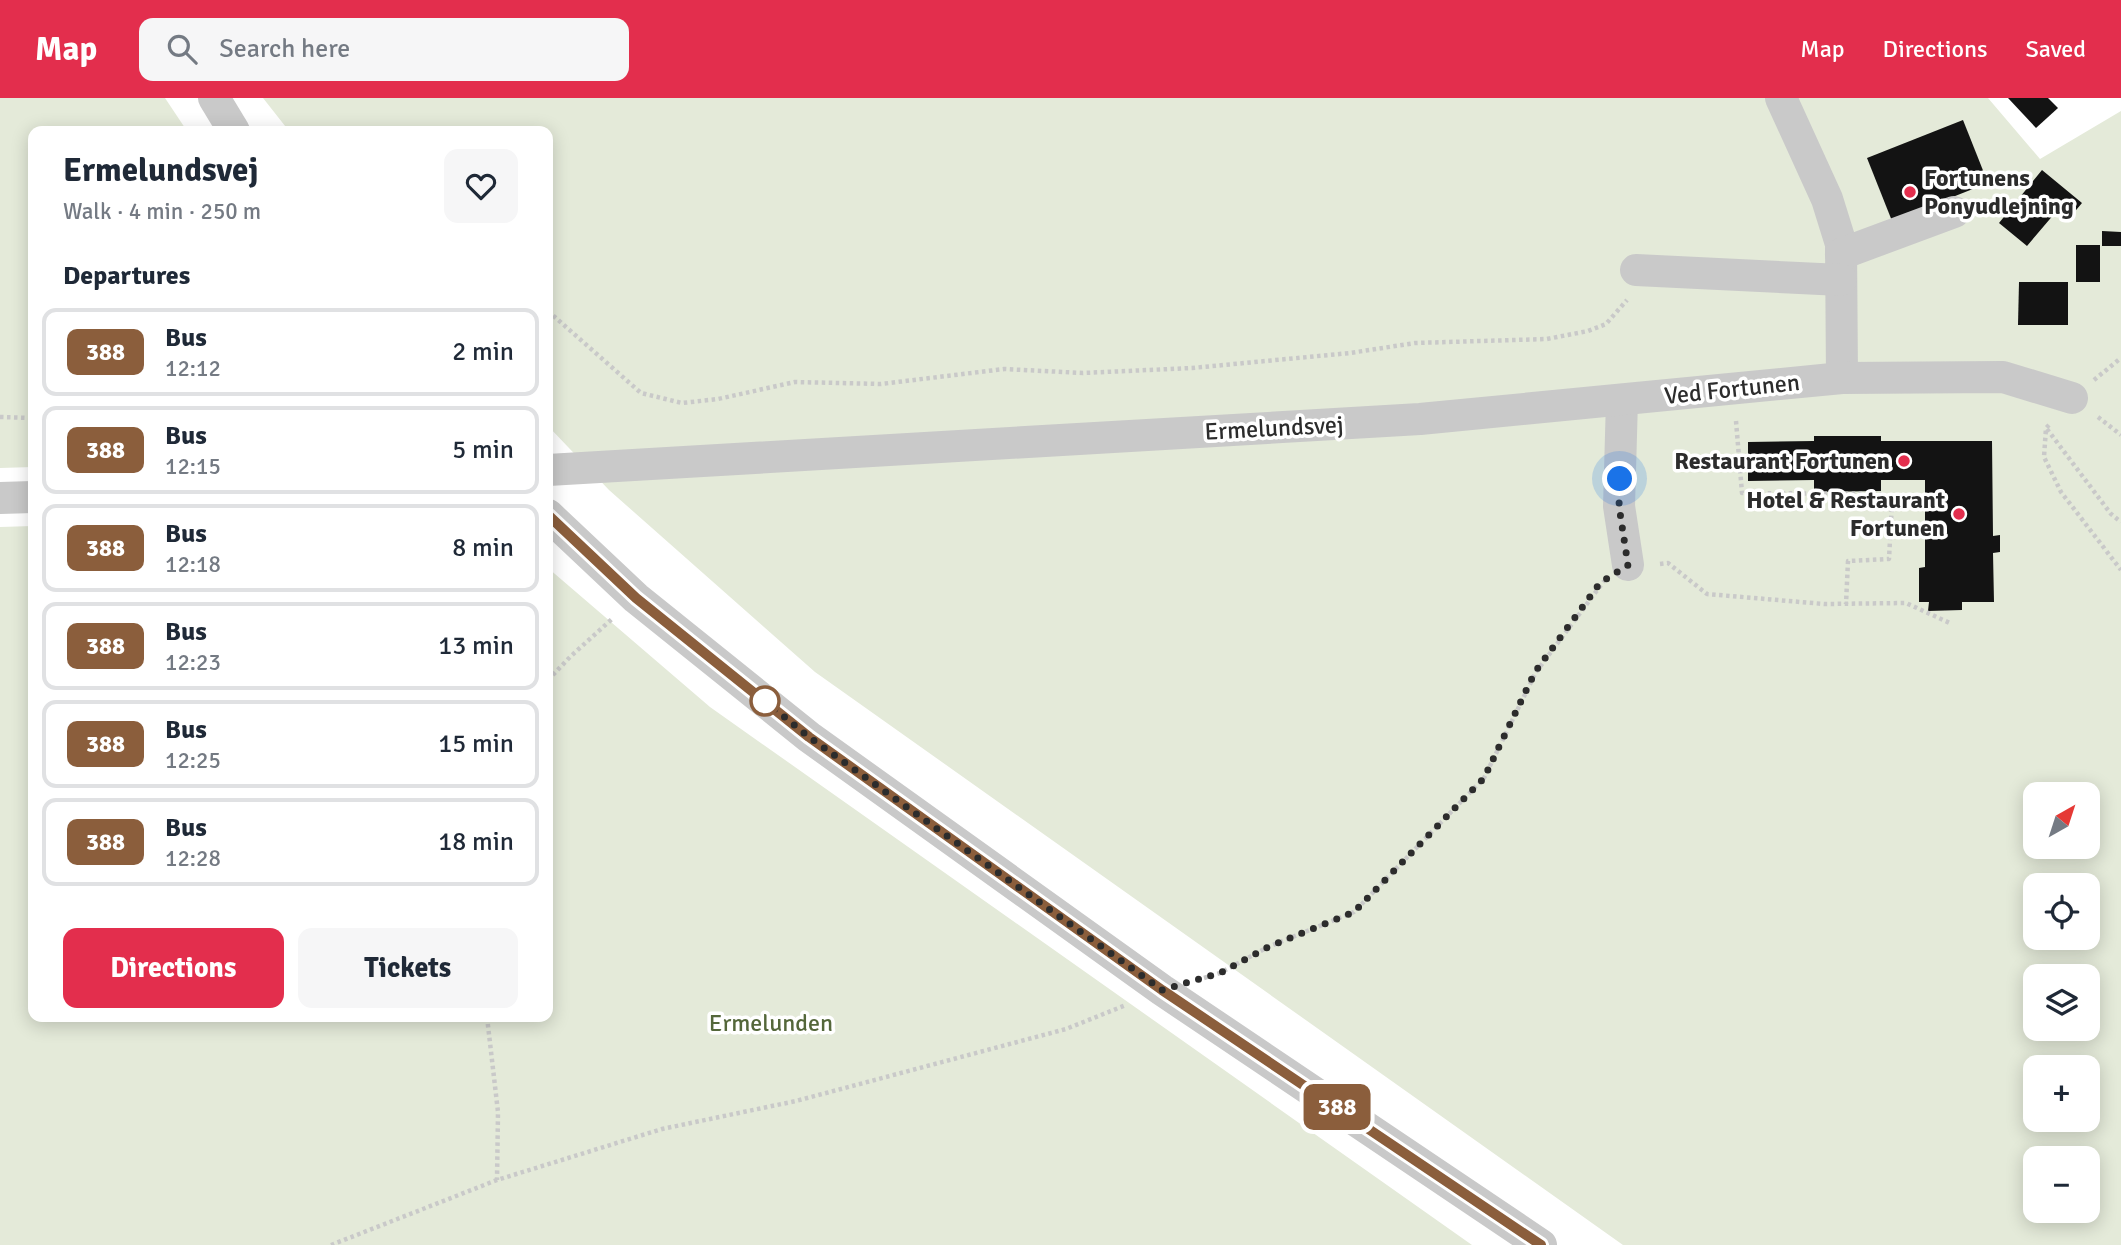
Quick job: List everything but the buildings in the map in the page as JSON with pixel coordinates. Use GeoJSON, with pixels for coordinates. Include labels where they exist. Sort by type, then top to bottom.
{"type":"FeatureCollection","features":[{"type":"Feature","properties":{"kind":"street"},"geometry":{"type":"LineString","coordinates":[[214,98],[231,126]]}},
{"type":"Feature","properties":{"kind":"street"},"geometry":{"type":"LineString","coordinates":[[1781,98],[1827,199],[1841,244],[1842,378]]}},
{"type":"Feature","properties":{"kind":"street"},"geometry":{"type":"LineString","coordinates":[[1644,270],[1841,267],[1954,212]]}},
{"type":"Feature","properties":{"kind":"street","name":"Ved Fortunen"},"geometry":{"type":"LineString","coordinates":[[1622,400],[1842,378],[2003,377],[2071,398]]}},
{"type":"Feature","properties":{"kind":"street"},"geometry":{"type":"LineString","coordinates":[[1622,400],[1619,506],[1628,565]]}},
{"type":"Feature","properties":{"kind":"street","name":"Ermelundsvej"},"geometry":{"type":"LineString","coordinates":[[553,470],[1420,419],[1622,400]]}},
{"type":"Feature","properties":{"kind":"street"},"geometry":{"type":"LineString","coordinates":[[0,498],[28,497]]}},
{"type":"Feature","properties":{"kind":"street"},"geometry":{"type":"LineString","coordinates":[[553,520],[636,598],[809,737],[1162,990],[1541,1245]]}},
{"type":"Feature","properties":{"kind":"path"},"geometry":{"type":"LineString","coordinates":[[553,315],[641,393],[682,403],[718,399],[795,382],[881,384],[1004,369],[1083,373],[1192,368],[1415,343],[1547,338],[1588,331],[1606,324],[1644,270]]}},
{"type":"Feature","properties":{"kind":"path"},"geometry":{"type":"LineString","coordinates":[[1734,388],[1742,493],[1880,494],[1892,503],[1889,559],[1848,561],[1846,604]]}},
{"type":"Feature","properties":{"kind":"path"},"geometry":{"type":"LineString","coordinates":[[2071,398],[2046,428],[2044,457],[2061,492],[2121,570]]}},
{"type":"Feature","properties":{"kind":"path"},"geometry":{"type":"LineString","coordinates":[[0,418],[28,418]]}},
{"type":"Feature","properties":{"kind":"path"},"geometry":{"type":"LineString","coordinates":[[2046,428],[2110,514],[2121,522]]}},
{"type":"Feature","properties":{"kind":"path"},"geometry":{"type":"LineString","coordinates":[[331,1245],[497,1180],[662,1129],[796,1101],[1066,1028],[1162,990],[1220,973],[1268,947],[1354,912],[1484,778],[1535,672],[1600,583],[1628,565],[1668,563],[1707,594],[1824,604],[1906,603],[1952,624]]}},
{"type":"Feature","properties":{"kind":"path"},"geometry":{"type":"LineString","coordinates":[[553,675],[636,598]]}},
{"type":"Feature","properties":{"kind":"path"},"geometry":{"type":"LineString","coordinates":[[488,1022],[498,1112],[497,1180]]}},
{"type":"Feature","properties":{"kind":"green space"},"geometry":{"type":"Polygon","coordinates":[[[0,98],[165,98],[184,126],[28,126],[28,467],[0,468],[0,98]]]}},
{"type":"Feature","properties":{"kind":"green space"},"geometry":{"type":"Polygon","coordinates":[[[263,98],[1988,98],[2040,159],[2121,111],[2121,1245],[1623,1245],[815,672],[609,490],[553,431],[553,126],[285,126],[263,98]]]}},
{"type":"Feature","properties":{"kind":"green space","name":"Ermelunden"},"geometry":{"type":"Polygon","coordinates":[[[28,526],[28,1022],[553,1022],[553,572],[710,707],[1472,1245],[0,1245],[0,527],[28,526]]]}},
{"type":"Feature","properties":{"kind":"bus line","name":"388"},"geometry":{"type":"LineString","coordinates":[[553,520],[636,598],[809,737],[1162,990],[1541,1245]]}},
{"type":"Feature","properties":{"kind":"place","name":"Fortunens Ponyudlejning"},"geometry":{"type":"Point","coordinates":[1910,192]}},
{"type":"Feature","properties":{"kind":"place","name":"Restaurant Fortunen"},"geometry":{"type":"Point","coordinates":[1904,461]}},
{"type":"Feature","properties":{"kind":"place","name":"Hotel & Restaurant Fortunen"},"geometry":{"type":"Point","coordinates":[1959,514]}},
{"type":"Feature","properties":{"kind":"route"},"geometry":{"type":"LineString","coordinates":[[765,701],[809,737],[1162,990],[1220,973],[1268,947],[1354,912],[1484,778],[1535,672],[1600,583],[1628,565],[1619,506],[1620,479]]}}]}
